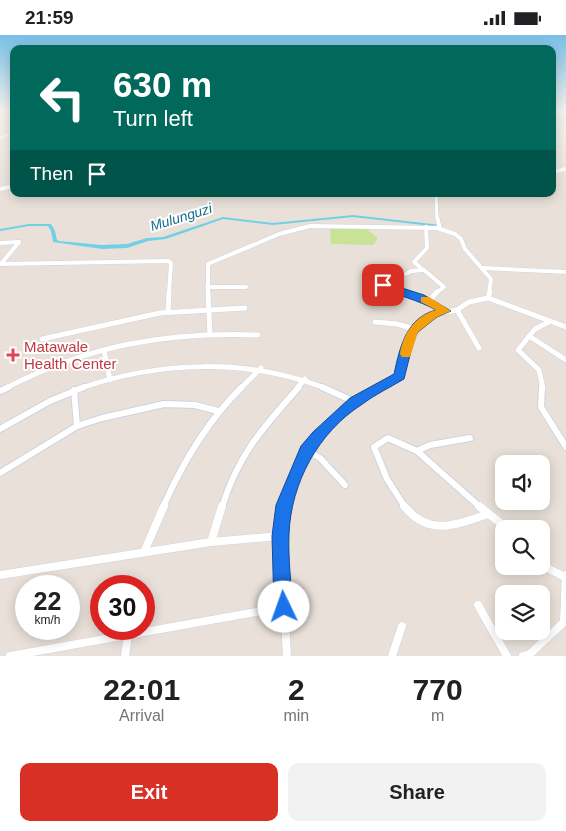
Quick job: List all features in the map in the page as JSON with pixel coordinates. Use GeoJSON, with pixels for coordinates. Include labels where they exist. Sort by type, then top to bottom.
{"type":"FeatureCollection","features":[{"type":"Feature","properties":{"kind":"street"},"geometry":{"type":"LineString","coordinates":[[436,197],[436,215],[440,228]]}},
{"type":"Feature","properties":{"kind":"street"},"geometry":{"type":"LineString","coordinates":[[210,335],[207,266],[210,262],[287,232],[325,225],[426,227],[440,228],[455,234],[461,239],[466,250],[483,268],[492,282],[488,297]]}},
{"type":"Feature","properties":{"kind":"street"},"geometry":{"type":"LineString","coordinates":[[426,227],[427,248],[414,262],[444,287],[428,301]]}},
{"type":"Feature","properties":{"kind":"street"},"geometry":{"type":"LineString","coordinates":[[0,243],[18,242],[0,265]]}},
{"type":"Feature","properties":{"kind":"street"},"geometry":{"type":"LineString","coordinates":[[0,265],[168,261],[171,263],[168,312]]}},
{"type":"Feature","properties":{"kind":"street"},"geometry":{"type":"LineString","coordinates":[[483,268],[566,272]]}},
{"type":"Feature","properties":{"kind":"street"},"geometry":{"type":"LineString","coordinates":[[406,274],[424,270]]}},
{"type":"Feature","properties":{"kind":"street"},"geometry":{"type":"LineString","coordinates":[[378,279],[389,288],[416,295],[446,311]]}},
{"type":"Feature","properties":{"kind":"street"},"geometry":{"type":"LineString","coordinates":[[207,287],[246,287]]}},
{"type":"Feature","properties":{"kind":"street"},"geometry":{"type":"LineString","coordinates":[[287,656],[280,536],[284,505],[306,451],[318,436],[355,402],[401,375],[408,339],[414,329],[434,314],[457,310],[469,302],[488,297],[566,327]]}},
{"type":"Feature","properties":{"kind":"street"},"geometry":{"type":"LineString","coordinates":[[42,339],[168,312],[245,308]]}},
{"type":"Feature","properties":{"kind":"street"},"geometry":{"type":"LineString","coordinates":[[457,310],[479,348]]}},
{"type":"Feature","properties":{"kind":"street"},"geometry":{"type":"LineString","coordinates":[[375,322],[414,329]]}},
{"type":"Feature","properties":{"kind":"street"},"geometry":{"type":"LineString","coordinates":[[549,322],[535,329],[518,350],[539,370],[543,390],[541,407],[566,447]]}},
{"type":"Feature","properties":{"kind":"street"},"geometry":{"type":"LineString","coordinates":[[0,391],[54,365],[104,351],[171,338],[210,335],[258,335]]}},
{"type":"Feature","properties":{"kind":"street"},"geometry":{"type":"LineString","coordinates":[[529,336],[566,360]]}},
{"type":"Feature","properties":{"kind":"street"},"geometry":{"type":"LineString","coordinates":[[104,351],[110,380]]}},
{"type":"Feature","properties":{"kind":"street"},"geometry":{"type":"LineString","coordinates":[[0,429],[74,390],[110,380],[179,366],[221,365],[261,369],[305,379],[355,402]]}},
{"type":"Feature","properties":{"kind":"street"},"geometry":{"type":"LineString","coordinates":[[144,552],[171,491],[218,411],[261,369]]}},
{"type":"Feature","properties":{"kind":"street"},"geometry":{"type":"LineString","coordinates":[[211,542],[226,495],[247,449],[259,431],[305,379]]}},
{"type":"Feature","properties":{"kind":"street"},"geometry":{"type":"LineString","coordinates":[[74,390],[76,426]]}},
{"type":"Feature","properties":{"kind":"street"},"geometry":{"type":"LineString","coordinates":[[0,473],[76,426],[164,404],[195,405],[218,411]]}},
{"type":"Feature","properties":{"kind":"street"},"geometry":{"type":"LineString","coordinates":[[488,514],[454,524],[428,525],[419,520],[386,480],[382,463],[374,447],[388,438],[417,451],[496,520]]}},
{"type":"Feature","properties":{"kind":"street"},"geometry":{"type":"LineString","coordinates":[[417,451],[430,445],[470,438]]}},
{"type":"Feature","properties":{"kind":"street"},"geometry":{"type":"LineString","coordinates":[[306,451],[320,458],[346,485]]}},
{"type":"Feature","properties":{"kind":"street"},"geometry":{"type":"LineString","coordinates":[[0,575],[211,542],[280,536]]}},
{"type":"Feature","properties":{"kind":"street"},"geometry":{"type":"LineString","coordinates":[[523,656],[530,654],[540,646],[564,622],[566,576],[550,569]]}},
{"type":"Feature","properties":{"kind":"street"},"geometry":{"type":"LineString","coordinates":[[478,605],[507,656]]}},
{"type":"Feature","properties":{"kind":"street"},"geometry":{"type":"LineString","coordinates":[[155,630],[284,607]]}},
{"type":"Feature","properties":{"kind":"street"},"geometry":{"type":"LineString","coordinates":[[392,656],[402,626]]}},
{"type":"Feature","properties":{"kind":"street"},"geometry":{"type":"LineString","coordinates":[[10,656],[100,640]]}},
{"type":"Feature","properties":{"kind":"street"},"geometry":{"type":"LineString","coordinates":[[125,656],[127,640]]}},
{"type":"Feature","properties":{"kind":"green space"},"geometry":{"type":"Polygon","coordinates":[[[330,228],[366,229],[378,238],[373,245],[331,244],[330,228]]]}},
{"type":"Feature","properties":{"kind":"waterway","name":"Mulunguzi"},"geometry":{"type":"LineString","coordinates":[[0,230],[29,225],[49,225],[53,231],[55,241],[102,247],[127,246],[147,240],[164,238],[223,218],[273,224],[353,216],[441,226]]}},
{"type":"Feature","properties":{"kind":"slow traffic"},"geometry":{"type":"LineString","coordinates":[[406,354],[408,339],[414,329],[434,314],[446,311],[425,300]]}},
{"type":"Feature","properties":{"kind":"place","name":"Matawale Health Center"},"geometry":{"type":"Point","coordinates":[13,355]}},
{"type":"Feature","properties":{"kind":"route"},"geometry":{"type":"LineString","coordinates":[[284,607],[280,536],[284,505],[301,460],[318,436],[338,416],[355,402],[399,376],[408,339],[414,329],[434,314],[446,311],[416,295],[399,292],[383,285]]}}]}
